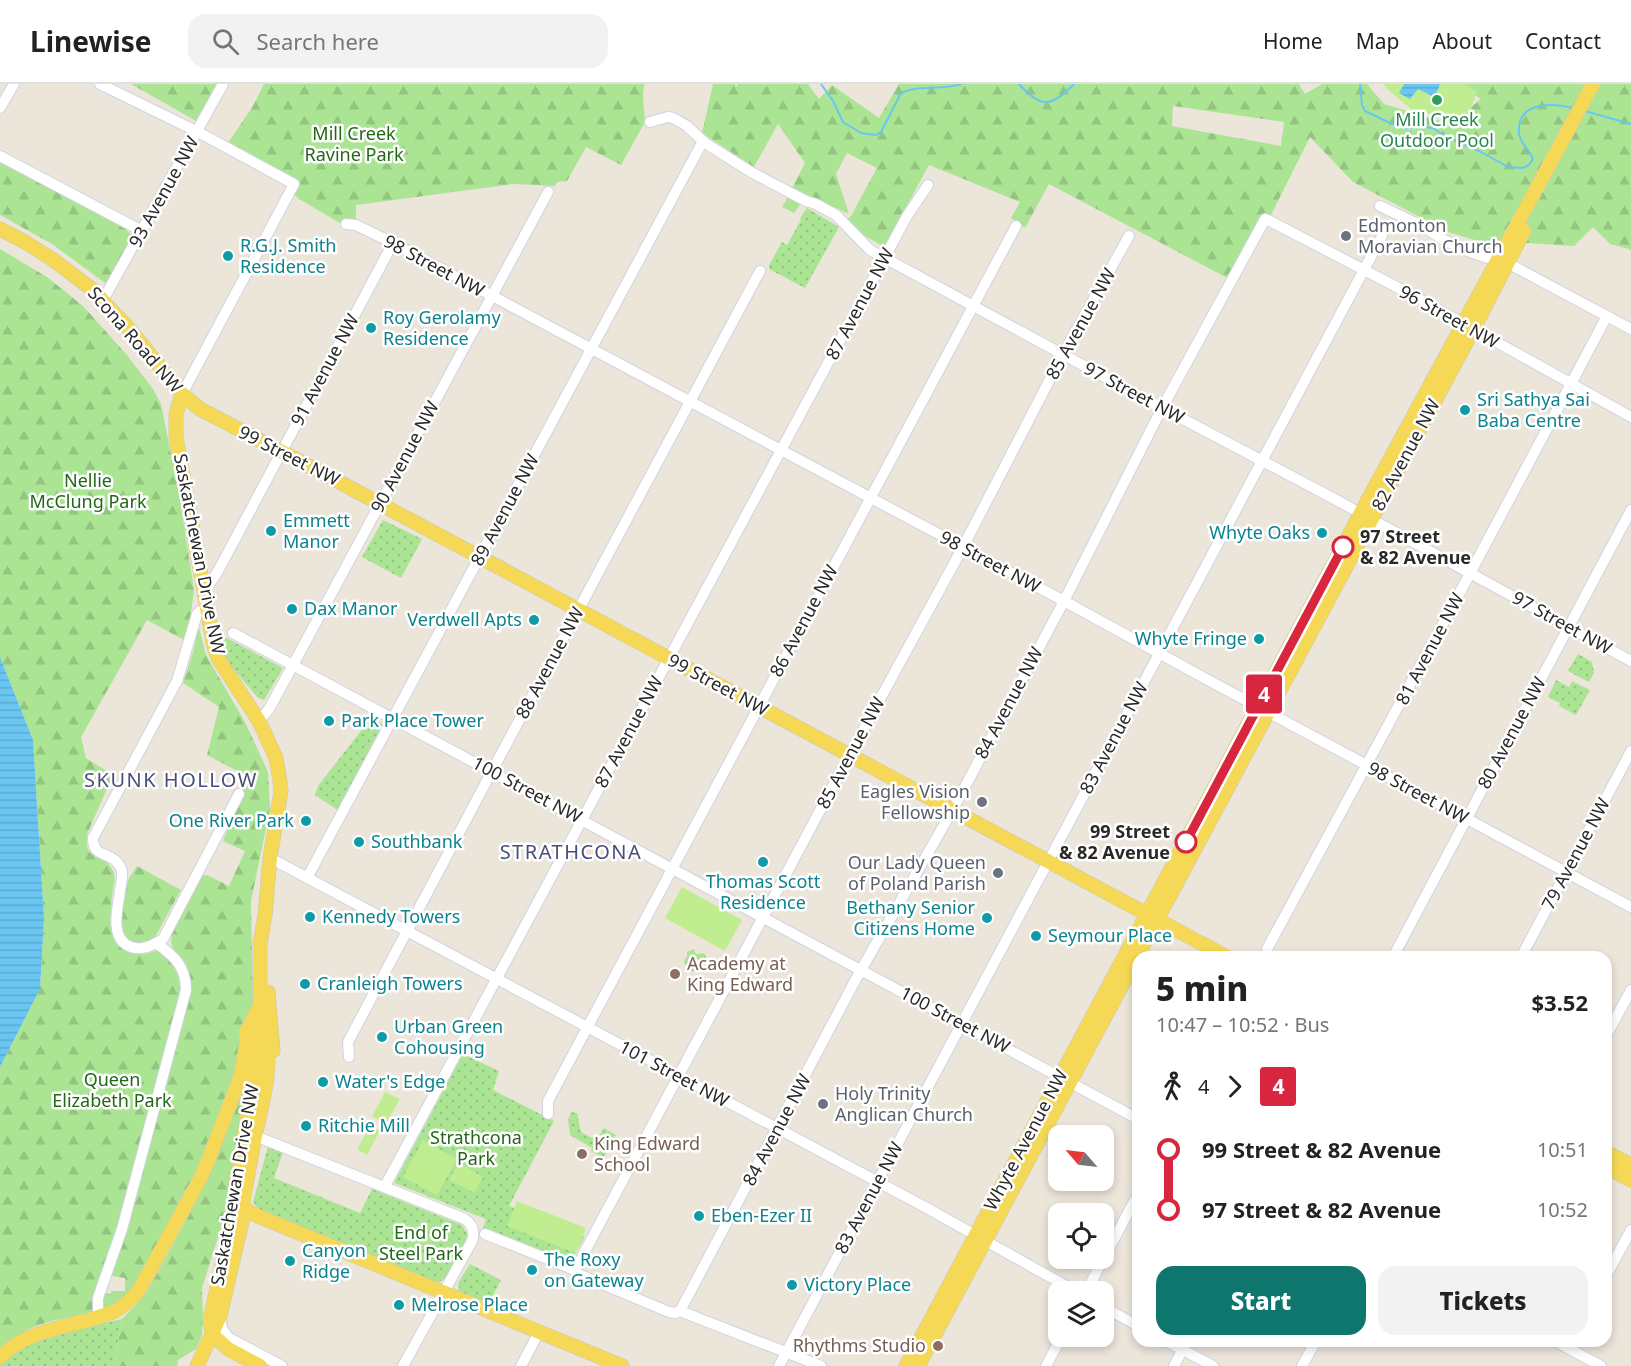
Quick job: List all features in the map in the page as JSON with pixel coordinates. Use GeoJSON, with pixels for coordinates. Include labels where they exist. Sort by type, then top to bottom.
{"type":"FeatureCollection","features":[{"type":"Feature","properties":{"kind":"main road","name":"82 Avenue NW"},"geometry":{"type":"LineString","coordinates":[[1520,230],[1593,84]]}},
{"type":"Feature","properties":{"kind":"main road","name":"82 Avenue NW"},"geometry":{"type":"LineString","coordinates":[[1152,917],[1502,263],[1603,84]]}},
{"type":"Feature","properties":{"kind":"main road","name":"Scona Road NW"},"geometry":{"type":"LineString","coordinates":[[0,229],[52,259],[93,290],[146,349],[182,394],[192,404],[208,414]]}},
{"type":"Feature","properties":{"kind":"main road","name":"Saskatchewan Drive NW"},"geometry":{"type":"LineString","coordinates":[[182,394],[177,407],[176,437],[216,654],[259,721],[276,758],[281,791],[260,944],[260,1001],[248,1029],[254,1039],[227,1241],[210,1320],[212,1334]]}},
{"type":"Feature","properties":{"kind":"main road","name":"99 Street NW"},"geometry":{"type":"LineString","coordinates":[[208,414],[1216,951]]}},
{"type":"Feature","properties":{"kind":"main road","name":"Saskatchewan Drive NW"},"geometry":{"type":"LineString","coordinates":[[199,1361],[219,1316],[245,1209],[243,1201],[255,1136],[273,1060],[265,915]]}},
{"type":"Feature","properties":{"kind":"main road","name":"Whyte Avenue NW"},"geometry":{"type":"LineString","coordinates":[[1134,951],[1152,917]]}},
{"type":"Feature","properties":{"kind":"main road","name":"Whyte Avenue NW"},"geometry":{"type":"LineString","coordinates":[[906,1366],[980,1237],[1132,954]]}},
{"type":"Feature","properties":{"kind":"main road","name":"Saskatchewan Drive NW"},"geometry":{"type":"LineString","coordinates":[[254,1039],[263,1038],[267,1045],[266,1082]]}},
{"type":"Feature","properties":{"kind":"main road"},"geometry":{"type":"LineString","coordinates":[[0,1357],[23,1340],[116,1311],[139,1290],[200,1179],[254,1039]]}},
{"type":"Feature","properties":{"kind":"main road"},"geometry":{"type":"LineString","coordinates":[[1612,1155],[1631,1165]]}},
{"type":"Feature","properties":{"kind":"main road"},"geometry":{"type":"LineString","coordinates":[[1612,1170],[1631,1180]]}},
{"type":"Feature","properties":{"kind":"main road"},"geometry":{"type":"LineString","coordinates":[[227,1241],[235,1223],[245,1209],[622,1366]]}},
{"type":"Feature","properties":{"kind":"main road","name":"Whyte Avenue NW"},"geometry":{"type":"LineString","coordinates":[[918,1366],[980,1237]]}},
{"type":"Feature","properties":{"kind":"main road"},"geometry":{"type":"LineString","coordinates":[[212,1334],[228,1349],[260,1366]]}},
{"type":"Feature","properties":{"kind":"main road"},"geometry":{"type":"LineString","coordinates":[[199,1361],[207,1351],[228,1349]]}},
{"type":"Feature","properties":{"kind":"street"},"geometry":{"type":"LineString","coordinates":[[0,108],[14,84]]}},
{"type":"Feature","properties":{"kind":"street"},"geometry":{"type":"LineString","coordinates":[[100,84],[198,132],[294,184],[182,394]]}},
{"type":"Feature","properties":{"kind":"street","name":"93 Avenue NW"},"geometry":{"type":"LineString","coordinates":[[103,300],[223,84]]}},
{"type":"Feature","properties":{"kind":"street","name":"97 Street NW"},"geometry":{"type":"LineString","coordinates":[[650,122],[665,117],[673,118],[703,141],[751,172],[836,215],[865,246],[884,258],[1631,661]]}},
{"type":"Feature","properties":{"kind":"street","name":"89 Avenue NW"},"geometry":{"type":"LineString","coordinates":[[307,878],[703,141]]}},
{"type":"Feature","properties":{"kind":"street"},"geometry":{"type":"LineString","coordinates":[[0,156],[142,231]]}},
{"type":"Feature","properties":{"kind":"street","name":"87 Avenue NW"},"geometry":{"type":"LineString","coordinates":[[385,1186],[884,258],[907,216],[928,185]]}},
{"type":"Feature","properties":{"kind":"street","name":"90 Avenue NW"},"geometry":{"type":"LineString","coordinates":[[259,721],[267,712],[548,192]]}},
{"type":"Feature","properties":{"kind":"street"},"geometry":{"type":"LineString","coordinates":[[1380,206],[1470,252],[1515,267],[1631,329]]}},
{"type":"Feature","properties":{"kind":"street","name":"96 Street NW"},"geometry":{"type":"LineString","coordinates":[[1265,219],[1414,296],[1631,417]]}},
{"type":"Feature","properties":{"kind":"street","name":"84 Avenue NW"},"geometry":{"type":"LineString","coordinates":[[680,1311],[862,969],[952,811],[1064,601],[1162,408],[1265,219]]}},
{"type":"Feature","properties":{"kind":"street","name":"98 Street NW"},"geometry":{"type":"LineString","coordinates":[[346,225],[356,225],[393,243],[1631,907]]}},
{"type":"Feature","properties":{"kind":"street","name":"86 Avenue NW"},"geometry":{"type":"LineString","coordinates":[[548,1114],[548,1101],[586,1028],[1016,225]]}},
{"type":"Feature","properties":{"kind":"street","name":"85 Avenue NW"},"geometry":{"type":"LineString","coordinates":[[575,1270],[1129,236]]}},
{"type":"Feature","properties":{"kind":"street","name":"83 Avenue NW"},"geometry":{"type":"LineString","coordinates":[[779,1366],[1382,236]]}},
{"type":"Feature","properties":{"kind":"street","name":"91 Avenue NW"},"geometry":{"type":"LineString","coordinates":[[205,591],[218,571],[393,243]]}},
{"type":"Feature","properties":{"kind":"street","name":"88 Avenue NW"},"geometry":{"type":"LineString","coordinates":[[349,1057],[348,1042],[760,271]]}},
{"type":"Feature","properties":{"kind":"street","name":"81 Avenue NW"},"geometry":{"type":"LineString","coordinates":[[1268,949],[1607,316]]}},
{"type":"Feature","properties":{"kind":"street","name":"80 Avenue NW"},"geometry":{"type":"LineString","coordinates":[[1396,951],[1631,510]]}},
{"type":"Feature","properties":{"kind":"street"},"geometry":{"type":"LineString","coordinates":[[208,609],[197,614],[177,681],[94,834],[92,842],[101,854],[114,858],[121,866],[117,927],[126,944],[136,948],[147,948],[159,941],[239,794]]}},
{"type":"Feature","properties":{"kind":"street","name":"100 Street NW"},"geometry":{"type":"LineString","coordinates":[[233,633],[1132,1116]]}},
{"type":"Feature","properties":{"kind":"street","name":"79 Avenue NW"},"geometry":{"type":"LineString","coordinates":[[1524,951],[1631,751]]}},
{"type":"Feature","properties":{"kind":"street","name":"101 Street NW"},"geometry":{"type":"LineString","coordinates":[[270,858],[878,1182],[1058,1281]]}},
{"type":"Feature","properties":{"kind":"street"},"geometry":{"type":"LineString","coordinates":[[98,1317],[99,1294],[122,1229],[186,990],[180,963],[159,941]]}},
{"type":"Feature","properties":{"kind":"street"},"geometry":{"type":"LineString","coordinates":[[1612,1025],[1631,990]]}},
{"type":"Feature","properties":{"kind":"street"},"geometry":{"type":"LineString","coordinates":[[255,1136],[385,1186],[465,1219],[471,1225],[474,1233],[472,1241],[403,1366]]}},
{"type":"Feature","properties":{"kind":"street"},"geometry":{"type":"LineString","coordinates":[[1114,1239],[1132,1205]]}},
{"type":"Feature","properties":{"kind":"street"},"geometry":{"type":"LineString","coordinates":[[1612,1265],[1631,1230]]}},
{"type":"Feature","properties":{"kind":"street"},"geometry":{"type":"LineString","coordinates":[[484,1234],[575,1270],[578,1274],[669,1312],[680,1311],[821,1366]]}},
{"type":"Feature","properties":{"kind":"street"},"geometry":{"type":"LineString","coordinates":[[1114,1313],[1132,1323]]}},
{"type":"Feature","properties":{"kind":"street"},"geometry":{"type":"LineString","coordinates":[[219,1316],[222,1329],[229,1338],[282,1366]]}},
{"type":"Feature","properties":{"kind":"street"},"geometry":{"type":"LineString","coordinates":[[521,1366],[539,1332]]}},
{"type":"Feature","properties":{"kind":"street"},"geometry":{"type":"LineString","coordinates":[[1046,1366],[1056,1347]]}},
{"type":"Feature","properties":{"kind":"street"},"geometry":{"type":"LineString","coordinates":[[1174,1366],[1184,1347]]}},
{"type":"Feature","properties":{"kind":"street"},"geometry":{"type":"LineString","coordinates":[[1188,1347],[1213,1366]]}},
{"type":"Feature","properties":{"kind":"street"},"geometry":{"type":"LineString","coordinates":[[1302,1366],[1313,1347]]}},
{"type":"Feature","properties":{"kind":"street"},"geometry":{"type":"LineString","coordinates":[[1573,1347],[1601,1366]]}},
{"type":"Feature","properties":{"kind":"green space"},"geometry":{"type":"Polygon","coordinates":[[[131,84],[218,84],[196,121],[131,84]]]}},
{"type":"Feature","properties":{"kind":"green space","name":"Mill Creek Ravine Park"},"geometry":{"type":"Polygon","coordinates":[[[264,84],[644,84],[645,122],[621,165],[586,147],[567,181],[557,182],[555,186],[513,184],[356,205],[356,219],[340,223],[299,199],[281,182],[228,143],[253,106],[264,84]]]}},
{"type":"Feature","properties":{"kind":"green space"},"geometry":{"type":"Polygon","coordinates":[[[713,84],[735,84],[736,87],[738,84],[808,84],[819,99],[832,85],[879,118],[899,84],[1299,84],[1305,94],[1322,84],[1367,84],[1384,104],[1450,124],[1481,99],[1459,84],[1631,84],[1631,251],[1610,244],[1593,227],[1574,246],[1528,243],[1491,245],[1448,232],[1353,182],[1310,137],[1271,215],[1264,221],[1233,281],[1049,184],[1025,228],[1011,218],[1020,202],[929,165],[884,247],[843,223],[851,216],[877,168],[847,153],[836,174],[849,214],[792,188],[805,163],[778,124],[754,167],[702,133],[713,84]],[[1173,106],[1172,126],[1281,146],[1284,122],[1173,106]]]}},
{"type":"Feature","properties":{"kind":"green space","name":"Mill Creek Outdoor Pool"},"geometry":{"type":"Polygon","coordinates":[[[1384,84],[1463,84],[1477,91],[1470,112],[1454,119],[1412,110],[1384,84]]]}},
{"type":"Feature","properties":{"kind":"green space"},"geometry":{"type":"Polygon","coordinates":[[[0,162],[124,228],[131,234],[131,240],[105,283],[52,244],[0,215],[0,162]]]}},
{"type":"Feature","properties":{"kind":"green space"},"geometry":{"type":"Polygon","coordinates":[[[789,196],[801,203],[794,213],[782,207],[789,196]]]}},
{"type":"Feature","properties":{"kind":"green space"},"geometry":{"type":"Polygon","coordinates":[[[807,208],[839,227],[805,288],[769,269],[769,265],[782,242],[787,245],[807,208]]]}},
{"type":"Feature","properties":{"kind":"green space","name":"Queen Elizabeth Park"},"geometry":{"type":"Polygon","coordinates":[[[0,249],[47,277],[83,306],[126,354],[153,389],[161,404],[179,494],[194,589],[184,640],[147,620],[81,737],[86,758],[113,775],[88,832],[87,842],[91,853],[110,865],[114,873],[111,927],[117,943],[123,949],[136,954],[160,950],[174,951],[171,942],[172,931],[201,876],[207,875],[229,886],[245,851],[223,841],[238,803],[241,773],[207,755],[219,707],[183,683],[194,649],[198,624],[206,655],[245,722],[268,772],[270,809],[251,901],[253,1006],[237,1074],[193,1185],[135,1289],[126,1298],[108,1308],[39,1325],[21,1333],[0,1347],[0,1067],[40,989],[44,918],[33,740],[0,657],[0,249]],[[106,1275],[99,1293],[111,1294],[111,1291],[125,1291],[125,1278],[106,1275]]]}},
{"type":"Feature","properties":{"kind":"green space"},"geometry":{"type":"Polygon","coordinates":[[[383,520],[422,539],[401,578],[362,557],[383,520]]]}},
{"type":"Feature","properties":{"kind":"green space"},"geometry":{"type":"Polygon","coordinates":[[[225,637],[283,668],[264,700],[258,698],[226,660],[222,644],[225,637]]]}},
{"type":"Feature","properties":{"kind":"green space"},"geometry":{"type":"Polygon","coordinates":[[[1578,654],[1592,662],[1594,673],[1589,682],[1568,671],[1578,654]]]}},
{"type":"Feature","properties":{"kind":"green space"},"geometry":{"type":"Polygon","coordinates":[[[1556,680],[1569,687],[1572,681],[1590,690],[1576,715],[1548,697],[1556,680]]]}},
{"type":"Feature","properties":{"kind":"green space"},"geometry":{"type":"Polygon","coordinates":[[[371,718],[384,725],[339,811],[315,795],[318,786],[371,718]]]}},
{"type":"Feature","properties":{"kind":"green space"},"geometry":{"type":"Polygon","coordinates":[[[137,866],[181,890],[155,937],[139,943],[127,938],[122,928],[124,896],[130,876],[137,866]]]}},
{"type":"Feature","properties":{"kind":"green space"},"geometry":{"type":"Polygon","coordinates":[[[682,887],[742,920],[725,951],[665,918],[682,887]]]}},
{"type":"Feature","properties":{"kind":"green space"},"geometry":{"type":"Polygon","coordinates":[[[694,949],[696,954],[704,953],[706,962],[701,965],[699,971],[688,972],[684,960],[687,952],[694,949]]]}},
{"type":"Feature","properties":{"kind":"green space","name":"Strathcona Park"},"geometry":{"type":"Polygon","coordinates":[[[463,1054],[499,1071],[493,1090],[554,1121],[509,1206],[585,1236],[572,1259],[566,1261],[483,1229],[486,1219],[394,1183],[463,1054]]]}},
{"type":"Feature","properties":{"kind":"green space"},"geometry":{"type":"Polygon","coordinates":[[[248,1075],[225,1215],[202,1288],[202,1335],[196,1349],[178,1360],[177,1366],[114,1366],[122,1319],[148,1290],[191,1211],[210,1171],[248,1075]]]}},
{"type":"Feature","properties":{"kind":"green space"},"geometry":{"type":"Polygon","coordinates":[[[385,1092],[400,1099],[386,1124],[372,1116],[385,1092]]]}},
{"type":"Feature","properties":{"kind":"green space"},"geometry":{"type":"Polygon","coordinates":[[[571,1112],[577,1113],[581,1132],[592,1138],[599,1136],[604,1128],[616,1135],[603,1158],[591,1151],[592,1148],[570,1135],[568,1120],[571,1112]]]}},
{"type":"Feature","properties":{"kind":"green space"},"geometry":{"type":"Polygon","coordinates":[[[370,1126],[380,1131],[367,1155],[357,1149],[370,1126]]]}},
{"type":"Feature","properties":{"kind":"green space"},"geometry":{"type":"Polygon","coordinates":[[[423,1140],[457,1159],[437,1195],[403,1177],[423,1140]]]}},
{"type":"Feature","properties":{"kind":"green space","name":"End of Steel Park"},"geometry":{"type":"Polygon","coordinates":[[[268,1146],[283,1152],[274,1178],[360,1213],[372,1189],[462,1225],[467,1234],[466,1241],[447,1277],[436,1284],[261,1211],[253,1202],[268,1146]]]}},
{"type":"Feature","properties":{"kind":"green space"},"geometry":{"type":"Polygon","coordinates":[[[459,1163],[483,1177],[474,1193],[449,1180],[459,1163]]]}},
{"type":"Feature","properties":{"kind":"green space"},"geometry":{"type":"Polygon","coordinates":[[[517,1201],[586,1228],[576,1253],[507,1226],[517,1201]]]}},
{"type":"Feature","properties":{"kind":"green space"},"geometry":{"type":"Polygon","coordinates":[[[470,1264],[501,1280],[489,1303],[458,1291],[458,1283],[470,1264]]]}},
{"type":"Feature","properties":{"kind":"green space"},"geometry":{"type":"Polygon","coordinates":[[[122,1319],[114,1366],[0,1366],[0,1362],[36,1338],[122,1319]]]}},
{"type":"Feature","properties":{"kind":"water"},"geometry":{"type":"Polygon","coordinates":[[[1404,84],[1440,85],[1434,97],[1418,89],[1410,99],[1399,93],[1404,84]]]}},
{"type":"Feature","properties":{"kind":"water"},"geometry":{"type":"Polygon","coordinates":[[[0,657],[33,740],[44,918],[40,989],[0,1067],[0,657]]]}},
{"type":"Feature","properties":{"kind":"waterway"},"geometry":{"type":"LineString","coordinates":[[821,84],[833,101],[843,122],[861,133],[876,135],[881,132],[901,93],[908,90],[961,84]]}},
{"type":"Feature","properties":{"kind":"waterway"},"geometry":{"type":"LineString","coordinates":[[1019,84],[1034,98],[1047,102],[1053,101],[1074,84]]}},
{"type":"Feature","properties":{"kind":"waterway"},"geometry":{"type":"LineString","coordinates":[[1360,84],[1362,105],[1365,111],[1407,128],[1433,128],[1508,167],[1523,168],[1533,159],[1519,134],[1523,115],[1529,110],[1545,105],[1573,108]]}},
{"type":"Feature","properties":{"kind":"waterway"},"geometry":{"type":"LineString","coordinates":[[1585,111],[1631,124]]}},
{"type":"Feature","properties":{"kind":"bus line","name":"4"},"geometry":{"type":"LineString","coordinates":[[1186,842],[1343,547]]}},
{"type":"Feature","properties":{"kind":"place","name":"Mill Creek Outdoor Pool"},"geometry":{"type":"Point","coordinates":[1437,100]}},
{"type":"Feature","properties":{"kind":"place","name":"Edmonton Moravian Church"},"geometry":{"type":"Point","coordinates":[1346,236]}},
{"type":"Feature","properties":{"kind":"place","name":"R.G.J. Smith Residence"},"geometry":{"type":"Point","coordinates":[228,256]}},
{"type":"Feature","properties":{"kind":"place","name":"Roy Gerolamy Residence"},"geometry":{"type":"Point","coordinates":[371,328]}},
{"type":"Feature","properties":{"kind":"place","name":"Sri Sathya Sai Baba Centre"},"geometry":{"type":"Point","coordinates":[1465,410]}},
{"type":"Feature","properties":{"kind":"place","name":"Emmett Manor"},"geometry":{"type":"Point","coordinates":[271,531]}},
{"type":"Feature","properties":{"kind":"place","name":"Whyte Oaks"},"geometry":{"type":"Point","coordinates":[1322,533]}},
{"type":"Feature","properties":{"kind":"place","name":"97 Street & 82 Avenue"},"geometry":{"type":"Point","coordinates":[1343,547]}},
{"type":"Feature","properties":{"kind":"place","name":"Dax Manor"},"geometry":{"type":"Point","coordinates":[292,609]}},
{"type":"Feature","properties":{"kind":"place","name":"Verdwell Apts"},"geometry":{"type":"Point","coordinates":[534,620]}},
{"type":"Feature","properties":{"kind":"place","name":"Whyte Fringe"},"geometry":{"type":"Point","coordinates":[1259,639]}},
{"type":"Feature","properties":{"kind":"place","name":"Park Place Tower"},"geometry":{"type":"Point","coordinates":[329,721]}},
{"type":"Feature","properties":{"kind":"place","name":"Eagles Vision Fellowship"},"geometry":{"type":"Point","coordinates":[982,802]}},
{"type":"Feature","properties":{"kind":"place","name":"One River Park"},"geometry":{"type":"Point","coordinates":[306,821]}},
{"type":"Feature","properties":{"kind":"place","name":"Southbank"},"geometry":{"type":"Point","coordinates":[359,842]}},
{"type":"Feature","properties":{"kind":"place","name":"99 Street & 82 Avenue"},"geometry":{"type":"Point","coordinates":[1186,842]}},
{"type":"Feature","properties":{"kind":"place","name":"Thomas Scott Residence"},"geometry":{"type":"Point","coordinates":[763,862]}},
{"type":"Feature","properties":{"kind":"place","name":"Our Lady Queen of Poland Parish"},"geometry":{"type":"Point","coordinates":[998,873]}},
{"type":"Feature","properties":{"kind":"place","name":"Kennedy Towers"},"geometry":{"type":"Point","coordinates":[310,917]}},
{"type":"Feature","properties":{"kind":"place","name":"Bethany Senior Citizens Home"},"geometry":{"type":"Point","coordinates":[987,918]}},
{"type":"Feature","properties":{"kind":"place","name":"Seymour Place"},"geometry":{"type":"Point","coordinates":[1036,936]}},
{"type":"Feature","properties":{"kind":"place","name":"Academy at King Edward"},"geometry":{"type":"Point","coordinates":[675,974]}},
{"type":"Feature","properties":{"kind":"place","name":"Cranleigh Towers"},"geometry":{"type":"Point","coordinates":[305,984]}},
{"type":"Feature","properties":{"kind":"place","name":"Urban Green Cohousing"},"geometry":{"type":"Point","coordinates":[382,1037]}},
{"type":"Feature","properties":{"kind":"place","name":"Water's Edge"},"geometry":{"type":"Point","coordinates":[323,1082]}},
{"type":"Feature","properties":{"kind":"place","name":"Holy Trinity Anglican Church"},"geometry":{"type":"Point","coordinates":[823,1104]}},
{"type":"Feature","properties":{"kind":"place","name":"Ritchie Mill"},"geometry":{"type":"Point","coordinates":[306,1126]}},
{"type":"Feature","properties":{"kind":"place","name":"King Edward School"},"geometry":{"type":"Point","coordinates":[582,1154]}},
{"type":"Feature","properties":{"kind":"place","name":"Eben-Ezer II"},"geometry":{"type":"Point","coordinates":[699,1216]}},
{"type":"Feature","properties":{"kind":"place","name":"Canyon Ridge"},"geometry":{"type":"Point","coordinates":[290,1261]}},
{"type":"Feature","properties":{"kind":"place","name":"The Roxy on Gateway"},"geometry":{"type":"Point","coordinates":[532,1270]}},
{"type":"Feature","properties":{"kind":"place","name":"Victory Place"},"geometry":{"type":"Point","coordinates":[792,1285]}},
{"type":"Feature","properties":{"kind":"place","name":"Melrose Place"},"geometry":{"type":"Point","coordinates":[399,1305]}},
{"type":"Feature","properties":{"kind":"place","name":"Rhythms Studio"},"geometry":{"type":"Point","coordinates":[938,1346]}},
{"type":"Feature","properties":{"kind":"district","name":"SKUNK HOLLOW"},"geometry":{"type":"Point","coordinates":[171,780]}},
{"type":"Feature","properties":{"kind":"district","name":"STRATHCONA"},"geometry":{"type":"Point","coordinates":[571,852]}},
{"type":"Feature","properties":{"kind":"park label","name":"Nellie McClung Park"},"geometry":{"type":"Point","coordinates":[88,491]}}]}
